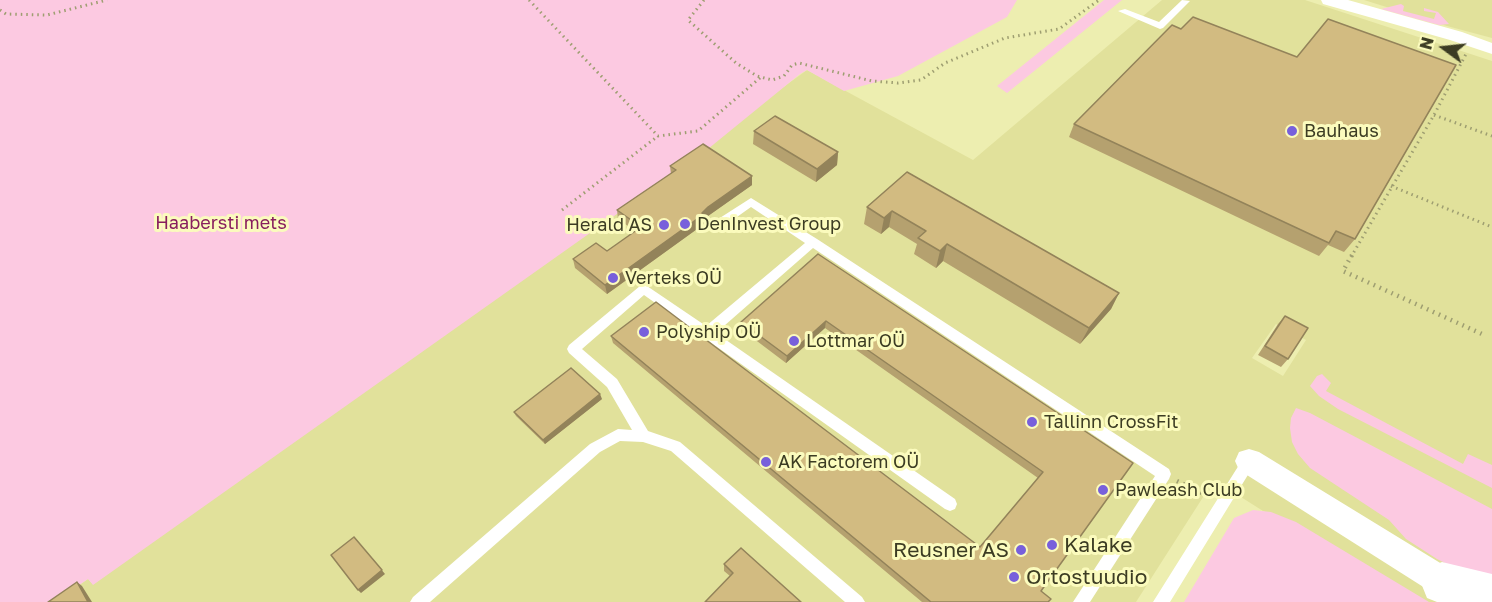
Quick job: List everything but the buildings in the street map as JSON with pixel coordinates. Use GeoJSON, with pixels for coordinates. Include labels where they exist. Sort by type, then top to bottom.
{"type":"FeatureCollection","features":[{"type":"Feature","properties":{"kind":"main road"},"geometry":{"type":"LineString","coordinates":[[1459,596],[1492,595]]}},
{"type":"Feature","properties":{"kind":"street"},"geometry":{"type":"LineString","coordinates":[[1329,0],[1456,36],[1492,49]]}},
{"type":"Feature","properties":{"kind":"street"},"geometry":{"type":"LineString","coordinates":[[1249,461],[1459,596]]}},
{"type":"Feature","properties":{"kind":"lane"},"geometry":{"type":"LineString","coordinates":[[1122,11],[1160,26],[1186,1]]}},
{"type":"Feature","properties":{"kind":"lane"},"geometry":{"type":"LineString","coordinates":[[716,226],[752,202],[1164,474],[1081,602]]}},
{"type":"Feature","properties":{"kind":"lane"},"geometry":{"type":"LineString","coordinates":[[707,333],[813,242]]}},
{"type":"Feature","properties":{"kind":"lane"},"geometry":{"type":"LineString","coordinates":[[643,436],[612,383],[573,349],[644,288],[950,504]]}},
{"type":"Feature","properties":{"kind":"lane"},"geometry":{"type":"LineString","coordinates":[[418,602],[595,448],[618,435],[643,436],[675,446],[857,602]]}},
{"type":"Feature","properties":{"kind":"lane"},"geometry":{"type":"LineString","coordinates":[[1161,602],[1249,461]]}},
{"type":"Feature","properties":{"kind":"path"},"geometry":{"type":"LineString","coordinates":[[0,10],[6,14],[47,15],[107,0]]}},
{"type":"Feature","properties":{"kind":"path"},"geometry":{"type":"LineString","coordinates":[[529,0],[658,136]]}},
{"type":"Feature","properties":{"kind":"path"},"geometry":{"type":"LineString","coordinates":[[704,0],[688,20],[736,63],[761,77],[772,80],[784,76],[792,65],[799,63],[872,81],[898,83],[921,80],[945,63],[1005,38],[1059,29],[1099,0]]}},
{"type":"Feature","properties":{"kind":"path"},"geometry":{"type":"LineString","coordinates":[[1459,67],[1434,115],[1343,271],[1482,334]]}},
{"type":"Feature","properties":{"kind":"path"},"geometry":{"type":"LineString","coordinates":[[562,210],[658,136],[698,131],[761,77]]}},
{"type":"Feature","properties":{"kind":"path"},"geometry":{"type":"LineString","coordinates":[[1434,115],[1492,136]]}},
{"type":"Feature","properties":{"kind":"path"},"geometry":{"type":"LineString","coordinates":[[1391,186],[1492,227]]}},
{"type":"Feature","properties":{"kind":"path"},"geometry":{"type":"LineString","coordinates":[[1164,474],[1222,503]]}},
{"type":"Feature","properties":{"kind":"shaded area"},"geometry":{"type":"Polygon","coordinates":[[[1162,0],[1305,0],[1492,61],[1492,524],[1480,602],[1407,602],[1214,480],[1136,602],[54,602],[88,579],[93,584],[807,70],[973,160],[1162,0]],[[1276,324],[1252,358],[1283,376],[1306,340],[1276,324]]]}},
{"type":"Feature","properties":{"kind":"shaded area"},"geometry":{"type":"Polygon","coordinates":[[[1364,0],[1492,0],[1492,38],[1447,26],[1364,0]]]}},
{"type":"Feature","properties":{"kind":"green space","name":"Haabersti mets"},"geometry":{"type":"Polygon","coordinates":[[[0,0],[1017,0],[1007,17],[898,76],[844,91],[807,70],[800,74],[703,153],[93,585],[88,579],[54,602],[0,602],[0,0]]]}},
{"type":"Feature","properties":{"kind":"green space"},"geometry":{"type":"Polygon","coordinates":[[[1104,0],[1122,0],[1007,93],[997,86],[1104,0]]]}},
{"type":"Feature","properties":{"kind":"green space"},"geometry":{"type":"Polygon","coordinates":[[[1401,4],[1404,6],[1403,11],[1434,19],[1436,13],[1424,11],[1424,8],[1438,12],[1449,24],[1439,25],[1381,9],[1401,4]]]}},
{"type":"Feature","properties":{"kind":"green space"},"geometry":{"type":"Polygon","coordinates":[[[1322,374],[1331,383],[1326,391],[1463,464],[1468,454],[1492,465],[1492,488],[1338,409],[1319,396],[1310,386],[1317,376],[1322,374]]]}},
{"type":"Feature","properties":{"kind":"green space"},"geometry":{"type":"Polygon","coordinates":[[[1296,408],[1310,413],[1492,509],[1492,581],[1461,571],[1437,559],[1406,539],[1389,520],[1310,468],[1298,454],[1292,442],[1291,418],[1296,408]]]}},
{"type":"Feature","properties":{"kind":"green space"},"geometry":{"type":"Polygon","coordinates":[[[1253,510],[1271,512],[1296,522],[1429,602],[1184,602],[1234,518],[1253,510]]]}},
{"type":"Feature","properties":{"kind":"place","name":"Bauhaus"},"geometry":{"type":"Point","coordinates":[1292,131]}},
{"type":"Feature","properties":{"kind":"place","name":"DenInvest Group"},"geometry":{"type":"Point","coordinates":[685,224]}},
{"type":"Feature","properties":{"kind":"place","name":"Herald AS"},"geometry":{"type":"Point","coordinates":[664,225]}},
{"type":"Feature","properties":{"kind":"place","name":"Verteks OÜ"},"geometry":{"type":"Point","coordinates":[613,278]}},
{"type":"Feature","properties":{"kind":"place","name":"Polyship OÜ"},"geometry":{"type":"Point","coordinates":[644,332]}},
{"type":"Feature","properties":{"kind":"place","name":"Lottmar OÜ"},"geometry":{"type":"Point","coordinates":[794,341]}},
{"type":"Feature","properties":{"kind":"place","name":"Tallinn CrossFit"},"geometry":{"type":"Point","coordinates":[1032,422]}},
{"type":"Feature","properties":{"kind":"place","name":"AK Factorem OÜ"},"geometry":{"type":"Point","coordinates":[766,462]}},
{"type":"Feature","properties":{"kind":"place","name":"Pawleash Club"},"geometry":{"type":"Point","coordinates":[1103,490]}},
{"type":"Feature","properties":{"kind":"place","name":"Kalake"},"geometry":{"type":"Point","coordinates":[1052,545]}},
{"type":"Feature","properties":{"kind":"place","name":"Reusner AS"},"geometry":{"type":"Point","coordinates":[1021,550]}},
{"type":"Feature","properties":{"kind":"place","name":"Ortostuudio"},"geometry":{"type":"Point","coordinates":[1014,577]}}]}
